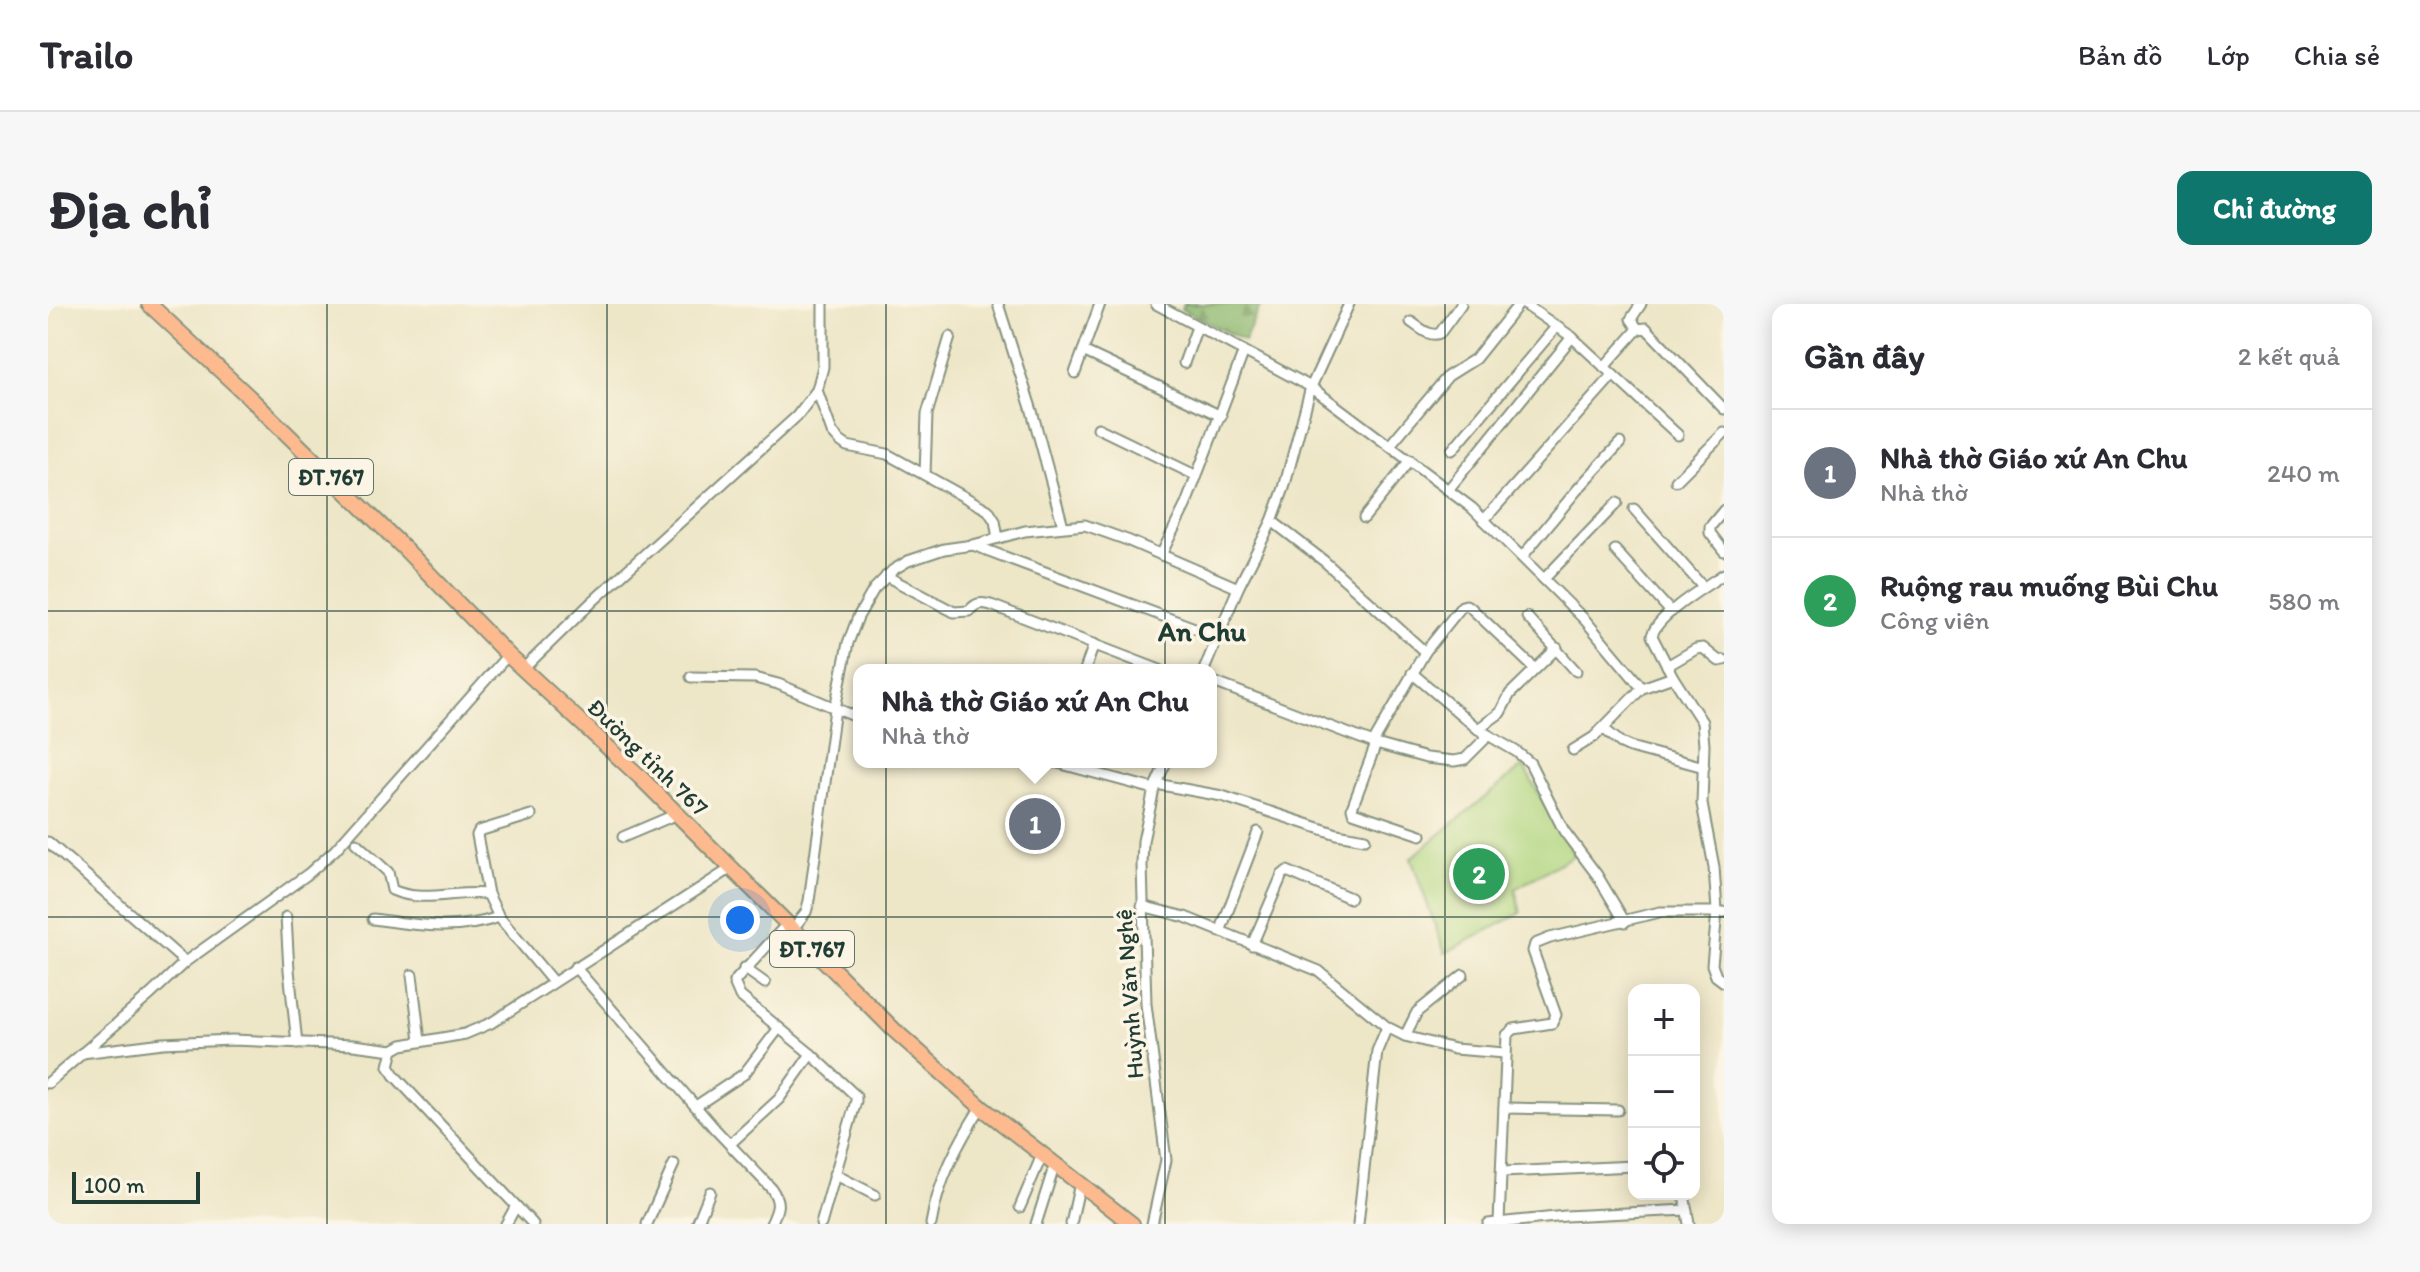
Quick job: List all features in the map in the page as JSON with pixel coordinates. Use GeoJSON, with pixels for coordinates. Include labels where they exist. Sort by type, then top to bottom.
{"type":"FeatureCollection","features":[{"type":"Feature","properties":{"kind":"main road","name":"Đường tỉnh 767"},"geometry":{"type":"LineString","coordinates":[[149,304],[249,397],[508,655],[677,814],[894,1030],[981,1107],[1132,1224]]}},
{"type":"Feature","properties":{"kind":"street"},"geometry":{"type":"LineString","coordinates":[[523,669],[592,602],[797,416],[817,390],[823,367],[823,304]]}},
{"type":"Feature","properties":{"kind":"street"},"geometry":{"type":"LineString","coordinates":[[998,304],[1032,411],[1063,526]]}},
{"type":"Feature","properties":{"kind":"street"},"geometry":{"type":"LineString","coordinates":[[1075,373],[1100,304]]}},
{"type":"Feature","properties":{"kind":"street"},"geometry":{"type":"LineString","coordinates":[[1156,304],[1311,387],[1448,490],[1484,520],[1585,620],[1642,688]]}},
{"type":"Feature","properties":{"kind":"street"},"geometry":{"type":"LineString","coordinates":[[1206,664],[1238,588],[1272,521],[1311,387],[1349,304]]}},
{"type":"Feature","properties":{"kind":"street"},"geometry":{"type":"LineString","coordinates":[[1411,322],[1436,335],[1461,304]]}},
{"type":"Feature","properties":{"kind":"street"},"geometry":{"type":"LineString","coordinates":[[1390,445],[1448,376],[1475,359],[1522,304],[1572,337],[1678,435]]}},
{"type":"Feature","properties":{"kind":"street"},"geometry":{"type":"LineString","coordinates":[[1638,329],[1631,319],[1641,304]]}},
{"type":"Feature","properties":{"kind":"street"},"geometry":{"type":"LineString","coordinates":[[1184,363],[1197,327]]}},
{"type":"Feature","properties":{"kind":"street"},"geometry":{"type":"LineString","coordinates":[[1452,450],[1556,327]]}},
{"type":"Feature","properties":{"kind":"street"},"geometry":{"type":"LineString","coordinates":[[1604,367],[1638,329],[1646,328],[1724,409]]}},
{"type":"Feature","properties":{"kind":"street"},"geometry":{"type":"LineString","coordinates":[[925,475],[927,414],[950,337]]}},
{"type":"Feature","properties":{"kind":"street"},"geometry":{"type":"LineString","coordinates":[[1448,490],[1572,337]]}},
{"type":"Feature","properties":{"kind":"street"},"geometry":{"type":"LineString","coordinates":[[1083,351],[1221,416]]}},
{"type":"Feature","properties":{"kind":"street"},"geometry":{"type":"LineString","coordinates":[[1161,555],[1197,476],[1244,351]]}},
{"type":"Feature","properties":{"kind":"street"},"geometry":{"type":"LineString","coordinates":[[1484,520],[1613,375]]}},
{"type":"Feature","properties":{"kind":"street"},"geometry":{"type":"LineString","coordinates":[[817,390],[832,432],[840,441],[847,446],[887,454],[988,510],[995,521],[998,538]]}},
{"type":"Feature","properties":{"kind":"street"},"geometry":{"type":"LineString","coordinates":[[1098,428],[1197,476]]}},
{"type":"Feature","properties":{"kind":"street"},"geometry":{"type":"LineString","coordinates":[[1676,481],[1724,433]]}},
{"type":"Feature","properties":{"kind":"street"},"geometry":{"type":"LineString","coordinates":[[1522,557],[1620,443]]}},
{"type":"Feature","properties":{"kind":"street"},"geometry":{"type":"LineString","coordinates":[[1364,518],[1410,460]]}},
{"type":"Feature","properties":{"kind":"street"},"geometry":{"type":"LineString","coordinates":[[1544,579],[1617,503]]}},
{"type":"Feature","properties":{"kind":"street"},"geometry":{"type":"LineString","coordinates":[[1634,509],[1703,587]]}},
{"type":"Feature","properties":{"kind":"street"},"geometry":{"type":"LineString","coordinates":[[1724,510],[1710,527],[1710,533],[1724,551]]}},
{"type":"Feature","properties":{"kind":"street"},"geometry":{"type":"LineString","coordinates":[[1272,521],[1324,561],[1425,652]]}},
{"type":"Feature","properties":{"kind":"street"},"geometry":{"type":"LineString","coordinates":[[821,1224],[856,1096],[811,1054],[740,996],[734,982],[744,968],[806,912],[835,709],[848,643],[874,589],[893,570],[919,557],[1025,531],[1063,526],[1091,526],[1238,588]]}},
{"type":"Feature","properties":{"kind":"street"},"geometry":{"type":"LineString","coordinates":[[973,545],[1216,636]]}},
{"type":"Feature","properties":{"kind":"street"},"geometry":{"type":"LineString","coordinates":[[1615,550],[1671,612]]}},
{"type":"Feature","properties":{"kind":"street"},"geometry":{"type":"LineString","coordinates":[[1724,574],[1671,612],[1655,626],[1652,636],[1673,677],[1702,722],[1702,804],[1720,911],[1712,965],[1716,976],[1724,982]]}},
{"type":"Feature","properties":{"kind":"street"},"geometry":{"type":"LineString","coordinates":[[886,576],[954,612],[969,611],[981,603],[1145,664]]}},
{"type":"Feature","properties":{"kind":"street"},"geometry":{"type":"LineString","coordinates":[[1421,835],[1353,812],[1352,808],[1375,743],[1425,652],[1466,605],[1535,669]]}},
{"type":"Feature","properties":{"kind":"street"},"geometry":{"type":"LineString","coordinates":[[1527,617],[1576,671]]}},
{"type":"Feature","properties":{"kind":"street"},"geometry":{"type":"LineString","coordinates":[[1087,664],[1094,644]]}},
{"type":"Feature","properties":{"kind":"street"},"geometry":{"type":"LineString","coordinates":[[1478,729],[1500,713],[1510,694],[1557,648]]}},
{"type":"Feature","properties":{"kind":"street"},"geometry":{"type":"LineString","coordinates":[[1667,666],[1703,648],[1719,661],[1724,660]]}},
{"type":"Feature","properties":{"kind":"street"},"geometry":{"type":"LineString","coordinates":[[48,1083],[185,962],[308,874],[335,850],[508,655]]}},
{"type":"Feature","properties":{"kind":"street"},"geometry":{"type":"LineString","coordinates":[[1412,673],[1478,729],[1530,763],[1564,831],[1597,875],[1625,922]]}},
{"type":"Feature","properties":{"kind":"street"},"geometry":{"type":"LineString","coordinates":[[691,677],[755,678],[778,684],[853,716]]}},
{"type":"Feature","properties":{"kind":"street"},"geometry":{"type":"LineString","coordinates":[[1573,750],[1589,741],[1642,688],[1673,677]]}},
{"type":"Feature","properties":{"kind":"street"},"geometry":{"type":"LineString","coordinates":[[1217,683],[1375,743],[1426,758],[1465,759],[1488,736]]}},
{"type":"Feature","properties":{"kind":"street"},"geometry":{"type":"LineString","coordinates":[[1603,728],[1630,747],[1704,767]]}},
{"type":"Feature","properties":{"kind":"street"},"geometry":{"type":"LineString","coordinates":[[1078,768],[1155,787],[1222,796],[1337,834],[1365,839]]}},
{"type":"Feature","properties":{"kind":"street","name":"Huỳnh Văn Nghệ"},"geometry":{"type":"LineString","coordinates":[[1152,1224],[1166,1160],[1146,1004],[1143,841],[1155,787],[1163,768]]}},
{"type":"Feature","properties":{"kind":"street"},"geometry":{"type":"LineString","coordinates":[[623,837],[677,814]]}},
{"type":"Feature","properties":{"kind":"street"},"geometry":{"type":"LineString","coordinates":[[531,815],[478,832],[488,894],[499,917],[553,982]]}},
{"type":"Feature","properties":{"kind":"street"},"geometry":{"type":"LineString","coordinates":[[1220,932],[1258,832]]}},
{"type":"Feature","properties":{"kind":"street"},"geometry":{"type":"LineString","coordinates":[[48,842],[185,962]]}},
{"type":"Feature","properties":{"kind":"street"},"geometry":{"type":"LineString","coordinates":[[356,843],[388,872],[392,890],[426,898],[468,892],[488,894]]}},
{"type":"Feature","properties":{"kind":"street"},"geometry":{"type":"LineString","coordinates":[[82,1053],[163,1043],[232,1040],[353,1045],[393,1050],[402,1045],[465,1034],[491,1023],[730,869]]}},
{"type":"Feature","properties":{"kind":"street"},"geometry":{"type":"LineString","coordinates":[[1252,945],[1282,875],[1287,871],[1350,898]]}},
{"type":"Feature","properties":{"kind":"street"},"geometry":{"type":"LineString","coordinates":[[1142,906],[1185,917],[1319,971],[1387,1027],[1405,1036],[1454,1049],[1505,1053]]}},
{"type":"Feature","properties":{"kind":"street"},"geometry":{"type":"LineString","coordinates":[[1687,1210],[1494,1223],[1502,1172],[1505,1053],[1510,1031],[1552,1023],[1555,1019],[1533,951],[1535,944],[1669,911],[1720,911]]}},
{"type":"Feature","properties":{"kind":"street"},"geometry":{"type":"LineString","coordinates":[[286,917],[297,1043]]}},
{"type":"Feature","properties":{"kind":"street"},"geometry":{"type":"LineString","coordinates":[[373,919],[440,928],[472,925],[499,917]]}},
{"type":"Feature","properties":{"kind":"street"},"geometry":{"type":"LineString","coordinates":[[575,967],[777,1197],[778,1208],[771,1224]]}},
{"type":"Feature","properties":{"kind":"street"},"geometry":{"type":"LineString","coordinates":[[744,968],[765,983]]}},
{"type":"Feature","properties":{"kind":"street"},"geometry":{"type":"LineString","coordinates":[[412,975],[420,1041]]}},
{"type":"Feature","properties":{"kind":"street"},"geometry":{"type":"LineString","coordinates":[[1405,1036],[1417,1012],[1463,975]]}},
{"type":"Feature","properties":{"kind":"street"},"geometry":{"type":"LineString","coordinates":[[1358,1224],[1377,1051],[1387,1027]]}},
{"type":"Feature","properties":{"kind":"street"},"geometry":{"type":"LineString","coordinates":[[696,1106],[744,1074],[779,1028]]}},
{"type":"Feature","properties":{"kind":"street"},"geometry":{"type":"LineString","coordinates":[[393,1050],[389,1066],[394,1075],[533,1224]]}},
{"type":"Feature","properties":{"kind":"street"},"geometry":{"type":"LineString","coordinates":[[730,1144],[779,1099],[811,1054]]}},
{"type":"Feature","properties":{"kind":"street"},"geometry":{"type":"LineString","coordinates":[[931,1224],[943,1179],[957,1145],[981,1107]]}},
{"type":"Feature","properties":{"kind":"street"},"geometry":{"type":"LineString","coordinates":[[1504,1108],[1618,1110]]}},
{"type":"Feature","properties":{"kind":"street"},"geometry":{"type":"LineString","coordinates":[[1020,1207],[1042,1155]]}},
{"type":"Feature","properties":{"kind":"street"},"geometry":{"type":"LineString","coordinates":[[647,1224],[674,1164]]}},
{"type":"Feature","properties":{"kind":"street"},"geometry":{"type":"LineString","coordinates":[[1036,1224],[1055,1164]]}},
{"type":"Feature","properties":{"kind":"street"},"geometry":{"type":"LineString","coordinates":[[1502,1172],[1628,1166]]}},
{"type":"Feature","properties":{"kind":"street"},"geometry":{"type":"LineString","coordinates":[[834,1174],[875,1195]]}},
{"type":"Feature","properties":{"kind":"street"},"geometry":{"type":"LineString","coordinates":[[1071,1224],[1080,1183]]}},
{"type":"Feature","properties":{"kind":"street"},"geometry":{"type":"LineString","coordinates":[[697,1224],[710,1192]]}},
{"type":"Feature","properties":{"kind":"street"},"geometry":{"type":"LineString","coordinates":[[1685,1200],[1689,1224]]}},
{"type":"Feature","properties":{"kind":"street"},"geometry":{"type":"LineString","coordinates":[[506,1224],[516,1206]]}},
{"type":"Feature","properties":{"kind":"green space"},"geometry":{"type":"Polygon","coordinates":[[[1184,304],[1261,304],[1244,341],[1181,309],[1184,304]]]}},
{"type":"Feature","properties":{"kind":"green space"},"geometry":{"type":"Polygon","coordinates":[[[1523,766],[1574,855],[1515,889],[1521,913],[1445,953],[1411,858],[1523,766]]]}},
{"type":"Feature","properties":{"kind":"place","name":"Nhà thờ Giáo xứ An Chu"},"geometry":{"type":"Point","coordinates":[1035,824]}},
{"type":"Feature","properties":{"kind":"place","name":"Ruộng rau muống Bùi Chu"},"geometry":{"type":"Point","coordinates":[1479,874]}},
{"type":"Feature","properties":{"kind":"district","name":"An Chu"},"geometry":{"type":"Point","coordinates":[1202,631]}}]}
